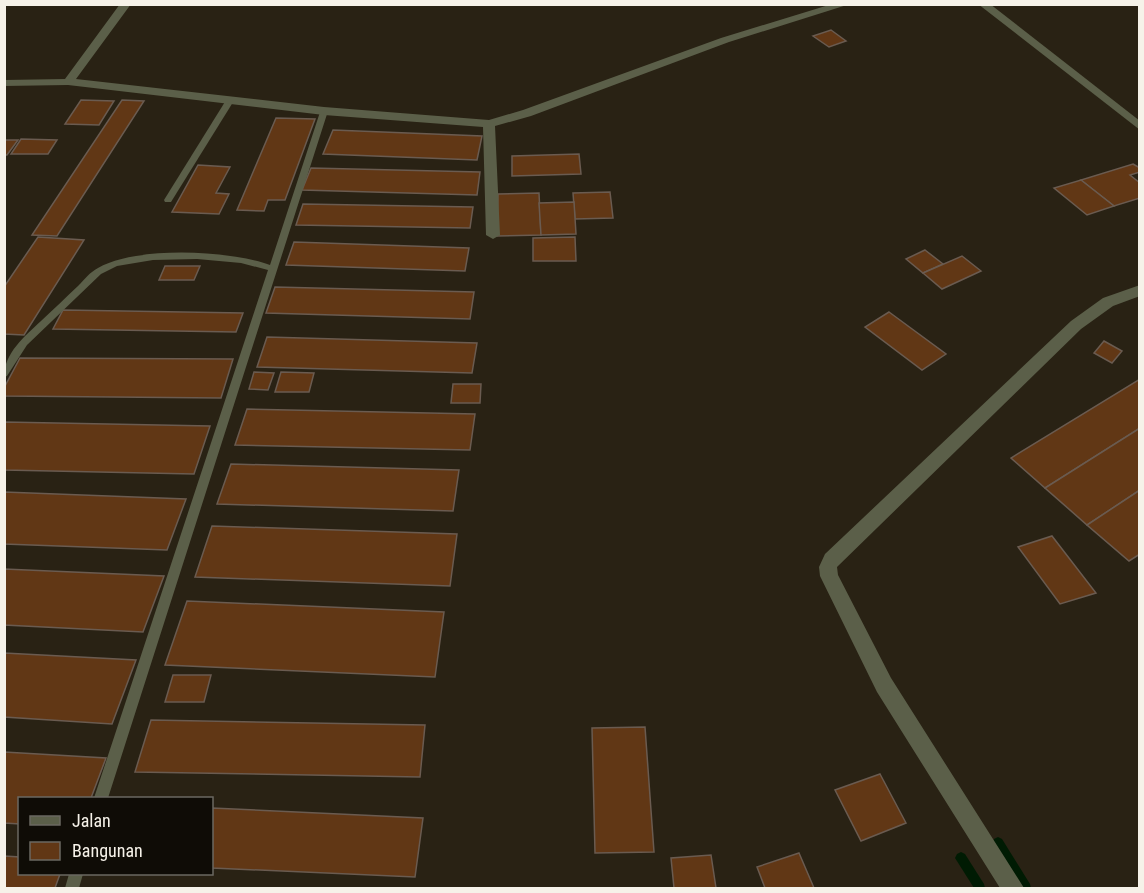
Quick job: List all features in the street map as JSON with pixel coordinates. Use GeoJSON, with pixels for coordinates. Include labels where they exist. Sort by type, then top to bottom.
{"type":"FeatureCollection","features":[{"type":"Feature","properties":{"kind":"street"},"geometry":{"type":"LineString","coordinates":[[68,82],[126,4]]}},
{"type":"Feature","properties":{"kind":"street"},"geometry":{"type":"LineString","coordinates":[[4,83],[68,82],[324,111],[489,124],[527,113],[725,40],[845,4]]}},
{"type":"Feature","properties":{"kind":"street"},"geometry":{"type":"LineString","coordinates":[[983,4],[1140,128]]}},
{"type":"Feature","properties":{"kind":"street"},"geometry":{"type":"LineString","coordinates":[[489,124],[493,236]]}},
{"type":"Feature","properties":{"kind":"street"},"geometry":{"type":"LineString","coordinates":[[1013,888],[884,685],[829,576],[828,567],[831,560],[1076,325],[1108,302],[1140,290]]}},
{"type":"Feature","properties":{"kind":"lane"},"geometry":{"type":"LineString","coordinates":[[168,200],[231,99]]}},
{"type":"Feature","properties":{"kind":"lane"},"geometry":{"type":"LineString","coordinates":[[101,797],[324,111]]}},
{"type":"Feature","properties":{"kind":"lane"},"geometry":{"type":"LineString","coordinates":[[4,373],[24,343],[72,295],[99,272],[110,266],[131,260],[181,258],[259,262],[273,269]]}},
{"type":"Feature","properties":{"kind":"building"},"geometry":{"type":"Polygon","coordinates":[[[831,30],[846,41],[829,47],[813,36],[831,30]]]}},
{"type":"Feature","properties":{"kind":"building"},"geometry":{"type":"Polygon","coordinates":[[[81,100],[114,101],[99,125],[65,124],[81,100]]]}},
{"type":"Feature","properties":{"kind":"building"},"geometry":{"type":"Polygon","coordinates":[[[122,100],[144,101],[57,236],[32,235],[122,100]]]}},
{"type":"Feature","properties":{"kind":"building"},"geometry":{"type":"Polygon","coordinates":[[[276,118],[315,119],[285,200],[268,200],[264,211],[237,210],[276,118]]]}},
{"type":"Feature","properties":{"kind":"building"},"geometry":{"type":"Polygon","coordinates":[[[333,130],[482,136],[477,160],[323,154],[333,130]]]}},
{"type":"Feature","properties":{"kind":"building"},"geometry":{"type":"Polygon","coordinates":[[[21,139],[57,140],[48,154],[11,154],[21,139]]]}},
{"type":"Feature","properties":{"kind":"building"},"geometry":{"type":"Polygon","coordinates":[[[4,140],[18,140],[7,155],[4,155],[4,140]]]}},
{"type":"Feature","properties":{"kind":"building"},"geometry":{"type":"Polygon","coordinates":[[[579,154],[581,174],[512,176],[512,156],[579,154]]]}},
{"type":"Feature","properties":{"kind":"building"},"geometry":{"type":"Polygon","coordinates":[[[1133,164],[1140,168],[1140,172],[1130,175],[1140,183],[1140,198],[1114,206],[1081,180],[1133,164]]]}},
{"type":"Feature","properties":{"kind":"building"},"geometry":{"type":"Polygon","coordinates":[[[198,165],[230,167],[216,193],[229,194],[219,214],[172,212],[198,165]]]}},
{"type":"Feature","properties":{"kind":"building"},"geometry":{"type":"Polygon","coordinates":[[[311,168],[480,172],[477,195],[302,190],[311,168]]]}},
{"type":"Feature","properties":{"kind":"building"},"geometry":{"type":"Polygon","coordinates":[[[1081,180],[1114,206],[1087,215],[1054,188],[1081,180]]]}},
{"type":"Feature","properties":{"kind":"building"},"geometry":{"type":"Polygon","coordinates":[[[610,192],[613,218],[575,219],[573,193],[610,192]]]}},
{"type":"Feature","properties":{"kind":"building"},"geometry":{"type":"Polygon","coordinates":[[[539,193],[541,235],[497,236],[498,194],[539,193]]]}},
{"type":"Feature","properties":{"kind":"building"},"geometry":{"type":"Polygon","coordinates":[[[574,202],[576,234],[541,235],[539,203],[574,202]]]}},
{"type":"Feature","properties":{"kind":"building"},"geometry":{"type":"Polygon","coordinates":[[[303,204],[473,207],[470,228],[296,225],[303,204]]]}},
{"type":"Feature","properties":{"kind":"building"},"geometry":{"type":"Polygon","coordinates":[[[38,237],[84,240],[24,335],[4,334],[4,287],[38,237]]]}},
{"type":"Feature","properties":{"kind":"building"},"geometry":{"type":"Polygon","coordinates":[[[575,237],[576,261],[533,261],[533,238],[575,237]]]}},
{"type":"Feature","properties":{"kind":"building"},"geometry":{"type":"Polygon","coordinates":[[[294,242],[469,248],[465,271],[286,265],[294,242]]]}},
{"type":"Feature","properties":{"kind":"building"},"geometry":{"type":"Polygon","coordinates":[[[925,250],[943,264],[923,273],[906,259],[925,250]]]}},
{"type":"Feature","properties":{"kind":"building"},"geometry":{"type":"Polygon","coordinates":[[[962,256],[981,271],[942,289],[923,273],[962,256]]]}},
{"type":"Feature","properties":{"kind":"building"},"geometry":{"type":"Polygon","coordinates":[[[165,266],[200,266],[194,280],[159,280],[165,266]]]}},
{"type":"Feature","properties":{"kind":"building"},"geometry":{"type":"Polygon","coordinates":[[[275,287],[474,292],[470,319],[266,313],[275,287]]]}},
{"type":"Feature","properties":{"kind":"building"},"geometry":{"type":"Polygon","coordinates":[[[63,310],[243,313],[236,332],[53,329],[63,310]]]}},
{"type":"Feature","properties":{"kind":"building"},"geometry":{"type":"Polygon","coordinates":[[[889,312],[946,354],[922,370],[865,327],[889,312]]]}},
{"type":"Feature","properties":{"kind":"building"},"geometry":{"type":"Polygon","coordinates":[[[267,337],[477,343],[472,373],[257,367],[267,337]]]}},
{"type":"Feature","properties":{"kind":"building"},"geometry":{"type":"Polygon","coordinates":[[[1104,341],[1122,351],[1112,363],[1094,353],[1104,341]]]}},
{"type":"Feature","properties":{"kind":"building"},"geometry":{"type":"Polygon","coordinates":[[[20,358],[233,359],[221,398],[4,396],[4,388],[20,358]]]}},
{"type":"Feature","properties":{"kind":"building"},"geometry":{"type":"Polygon","coordinates":[[[254,372],[274,373],[268,390],[249,389],[254,372]]]}},
{"type":"Feature","properties":{"kind":"building"},"geometry":{"type":"Polygon","coordinates":[[[281,372],[314,373],[309,392],[275,392],[281,372]]]}},
{"type":"Feature","properties":{"kind":"building"},"geometry":{"type":"Polygon","coordinates":[[[1140,379],[1140,428],[1045,488],[1011,458],[1140,379]]]}},
{"type":"Feature","properties":{"kind":"building"},"geometry":{"type":"Polygon","coordinates":[[[453,384],[481,384],[480,403],[451,403],[453,384]]]}},
{"type":"Feature","properties":{"kind":"building"},"geometry":{"type":"Polygon","coordinates":[[[247,409],[475,414],[470,450],[235,445],[247,409]]]}},
{"type":"Feature","properties":{"kind":"building"},"geometry":{"type":"Polygon","coordinates":[[[4,422],[210,426],[194,474],[4,470],[4,422]]]}},
{"type":"Feature","properties":{"kind":"building"},"geometry":{"type":"Polygon","coordinates":[[[1140,428],[1140,490],[1087,525],[1045,488],[1140,428]]]}},
{"type":"Feature","properties":{"kind":"building"},"geometry":{"type":"Polygon","coordinates":[[[231,464],[459,470],[453,511],[217,504],[231,464]]]}},
{"type":"Feature","properties":{"kind":"building"},"geometry":{"type":"Polygon","coordinates":[[[1140,490],[1140,554],[1129,561],[1087,525],[1140,490]]]}},
{"type":"Feature","properties":{"kind":"building"},"geometry":{"type":"Polygon","coordinates":[[[4,492],[186,499],[167,550],[4,544],[4,492]]]}},
{"type":"Feature","properties":{"kind":"building"},"geometry":{"type":"Polygon","coordinates":[[[212,526],[457,534],[450,586],[195,577],[212,526]]]}},
{"type":"Feature","properties":{"kind":"building"},"geometry":{"type":"Polygon","coordinates":[[[1052,536],[1096,593],[1060,604],[1018,547],[1052,536]]]}},
{"type":"Feature","properties":{"kind":"building"},"geometry":{"type":"Polygon","coordinates":[[[4,569],[164,576],[143,632],[4,625],[4,569]]]}},
{"type":"Feature","properties":{"kind":"building"},"geometry":{"type":"Polygon","coordinates":[[[187,601],[444,612],[435,677],[165,665],[187,601]]]}},
{"type":"Feature","properties":{"kind":"building"},"geometry":{"type":"Polygon","coordinates":[[[4,653],[136,660],[112,724],[4,717],[4,653]]]}},
{"type":"Feature","properties":{"kind":"building"},"geometry":{"type":"Polygon","coordinates":[[[173,675],[211,675],[204,702],[165,702],[173,675]]]}},
{"type":"Feature","properties":{"kind":"building"},"geometry":{"type":"Polygon","coordinates":[[[151,720],[425,725],[420,777],[135,772],[151,720]]]}},
{"type":"Feature","properties":{"kind":"building"},"geometry":{"type":"Polygon","coordinates":[[[645,727],[654,852],[595,853],[592,728],[645,727]]]}},
{"type":"Feature","properties":{"kind":"building"},"geometry":{"type":"Polygon","coordinates":[[[4,752],[106,758],[91,797],[18,797],[18,824],[4,823],[4,752]]]}},
{"type":"Feature","properties":{"kind":"building"},"geometry":{"type":"Polygon","coordinates":[[[880,774],[906,823],[861,841],[835,790],[880,774]]]}},
{"type":"Feature","properties":{"kind":"building"},"geometry":{"type":"Polygon","coordinates":[[[213,808],[423,818],[415,877],[213,868],[213,808]]]}},
{"type":"Feature","properties":{"kind":"building"},"geometry":{"type":"Polygon","coordinates":[[[799,853],[814,888],[765,888],[757,867],[799,853]]]}},
{"type":"Feature","properties":{"kind":"building"},"geometry":{"type":"Polygon","coordinates":[[[711,855],[716,888],[674,888],[671,858],[711,855]]]}},
{"type":"Feature","properties":{"kind":"building"},"geometry":{"type":"Polygon","coordinates":[[[4,856],[18,857],[18,875],[60,875],[55,888],[4,888],[4,856]]]}},
{"type":"Feature","properties":{"kind":"waterway"},"geometry":{"type":"LineString","coordinates":[[998,843],[1026,888]]}},
{"type":"Feature","properties":{"kind":"waterway"},"geometry":{"type":"LineString","coordinates":[[961,858],[980,888]]}}]}
